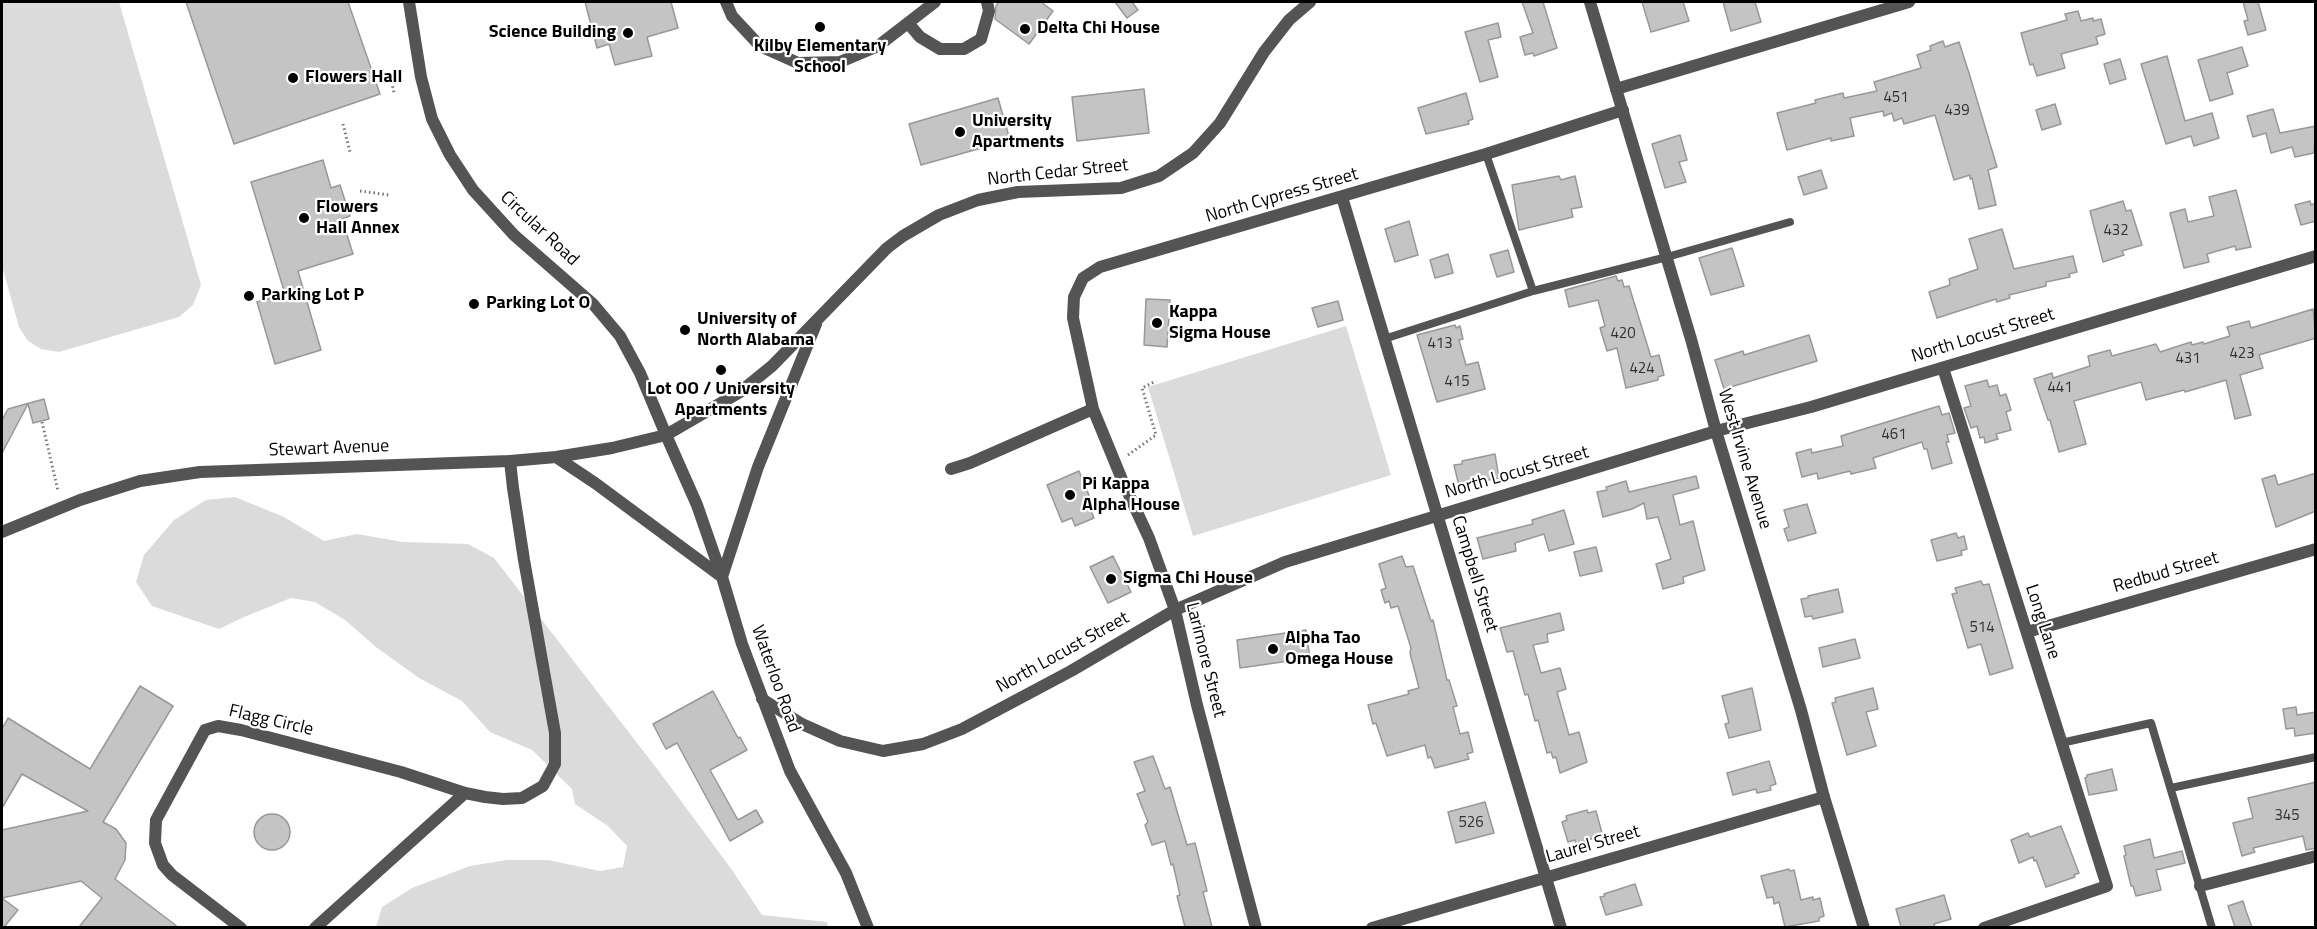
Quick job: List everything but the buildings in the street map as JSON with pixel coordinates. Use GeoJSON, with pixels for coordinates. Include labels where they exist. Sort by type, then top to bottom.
{"type":"FeatureCollection","features":[{"type":"Feature","properties":{"kind":"street","name":"Circular Road"},"geometry":{"type":"LineString","coordinates":[[409,2],[421,77],[432,119],[450,155],[473,190],[514,235],[585,297],[620,336],[640,373],[666,435]]}},
{"type":"Feature","properties":{"kind":"street"},"geometry":{"type":"LineString","coordinates":[[726,2],[732,16],[760,46],[798,63],[840,62],[878,46],[935,2]]}},
{"type":"Feature","properties":{"kind":"street"},"geometry":{"type":"LineString","coordinates":[[908,23],[920,37],[940,49],[964,48],[981,39],[989,11],[987,2]]}},
{"type":"Feature","properties":{"kind":"street","name":"North Cedar Street"},"geometry":{"type":"LineString","coordinates":[[666,435],[740,392],[772,366],[856,277],[887,248],[939,214],[978,200],[1018,192],[1121,188],[1160,176],[1193,153],[1220,123],[1264,52],[1289,20],[1310,2]]}},
{"type":"Feature","properties":{"kind":"street","name":"West Irvine Avenue"},"geometry":{"type":"LineString","coordinates":[[1590,2],[1864,927]]}},
{"type":"Feature","properties":{"kind":"street"},"geometry":{"type":"LineString","coordinates":[[1616,89],[1910,2]]}},
{"type":"Feature","properties":{"kind":"street","name":"North Cypress Street"},"geometry":{"type":"LineString","coordinates":[[1093,409],[1073,318],[1074,297],[1083,278],[1100,267],[1486,154],[1623,110]]}},
{"type":"Feature","properties":{"kind":"street","name":"Campbell Street"},"geometry":{"type":"LineString","coordinates":[[1342,197],[1561,927]]}},
{"type":"Feature","properties":{"kind":"street","name":"North Locust Street"},"geometry":{"type":"LineString","coordinates":[[762,699],[802,724],[840,741],[883,751],[923,744],[962,729],[1071,671],[1175,610],[1285,562],[1716,431],[1811,407],[2316,256]]}},
{"type":"Feature","properties":{"kind":"street"},"geometry":{"type":"LineString","coordinates":[[556,457],[722,577],[758,467],[818,319]]}},
{"type":"Feature","properties":{"kind":"street","name":"Long Lane"},"geometry":{"type":"LineString","coordinates":[[1943,368],[2107,886],[1984,927]]}},
{"type":"Feature","properties":{"kind":"street"},"geometry":{"type":"LineString","coordinates":[[951,469],[970,463],[1093,409]]}},
{"type":"Feature","properties":{"kind":"street","name":"Larimore Street"},"geometry":{"type":"LineString","coordinates":[[1093,409],[1149,538],[1175,610],[1197,705],[1256,927]]}},
{"type":"Feature","properties":{"kind":"street","name":"Stewart Avenue"},"geometry":{"type":"LineString","coordinates":[[2,532],[80,500],[140,481],[200,472],[510,461],[556,457],[612,448],[666,435]]}},
{"type":"Feature","properties":{"kind":"street","name":"Waterloo Road"},"geometry":{"type":"LineString","coordinates":[[666,435],[698,505],[742,644],[790,771],[846,873],[867,927]]}},
{"type":"Feature","properties":{"kind":"street","name":"Flagg Circle"},"geometry":{"type":"LineString","coordinates":[[241,927],[172,875],[163,865],[155,843],[156,820],[205,730],[218,726],[241,730],[401,772],[465,794],[503,799],[522,798],[543,786],[555,764],[555,733],[524,560],[510,461]]}},
{"type":"Feature","properties":{"kind":"street","name":"Redbud Street"},"geometry":{"type":"LineString","coordinates":[[2026,632],[2316,549]]}},
{"type":"Feature","properties":{"kind":"street"},"geometry":{"type":"LineString","coordinates":[[315,927],[465,794]]}},
{"type":"Feature","properties":{"kind":"street","name":"Laurel Street"},"geometry":{"type":"LineString","coordinates":[[1372,927],[1824,797]]}},
{"type":"Feature","properties":{"kind":"street"},"geometry":{"type":"LineString","coordinates":[[2200,886],[2316,856]]}},
{"type":"Feature","properties":{"kind":"lane"},"geometry":{"type":"LineString","coordinates":[[1486,154],[1533,291]]}},
{"type":"Feature","properties":{"kind":"lane"},"geometry":{"type":"LineString","coordinates":[[1384,339],[1533,291],[1790,222]]}},
{"type":"Feature","properties":{"kind":"lane"},"geometry":{"type":"LineString","coordinates":[[2061,743],[2151,723],[2212,927]]}},
{"type":"Feature","properties":{"kind":"lane"},"geometry":{"type":"LineString","coordinates":[[2171,788],[2316,757]]}},
{"type":"Feature","properties":{"kind":"path"},"geometry":{"type":"LineString","coordinates":[[390,73],[394,93]]}},
{"type":"Feature","properties":{"kind":"path"},"geometry":{"type":"LineString","coordinates":[[344,124],[350,152]]}},
{"type":"Feature","properties":{"kind":"path"},"geometry":{"type":"LineString","coordinates":[[360,191],[389,195]]}},
{"type":"Feature","properties":{"kind":"path"},"geometry":{"type":"LineString","coordinates":[[1128,455],[1156,435],[1142,388],[1156,381]]}},
{"type":"Feature","properties":{"kind":"path"},"geometry":{"type":"LineString","coordinates":[[42,422],[58,491]]}},
{"type":"Feature","properties":{"kind":"shaded area"},"geometry":{"type":"Polygon","coordinates":[[[2,2],[119,2],[201,285],[193,305],[179,317],[59,352],[41,349],[28,341],[19,327],[2,266],[2,2]]]}},
{"type":"Feature","properties":{"kind":"shaded area"},"geometry":{"type":"Polygon","coordinates":[[[1346,326],[1391,475],[1193,536],[1148,387],[1346,326]]]}},
{"type":"Feature","properties":{"kind":"shaded area"},"geometry":{"type":"Polygon","coordinates":[[[235,497],[284,517],[324,541],[357,534],[403,542],[468,544],[494,558],[661,774],[732,870],[762,915],[827,922],[828,927],[376,927],[382,907],[412,888],[470,866],[507,860],[548,860],[600,871],[623,867],[627,846],[608,826],[575,804],[572,789],[532,750],[490,732],[462,701],[419,678],[376,647],[345,620],[315,602],[291,598],[219,629],[152,606],[136,582],[144,555],[174,520],[206,500],[235,497]]]}},
{"type":"Feature","properties":{"kind":"place","name":"Kilby Elementary School"},"geometry":{"type":"Point","coordinates":[820,27]}},
{"type":"Feature","properties":{"kind":"place","name":"Delta Chi House"},"geometry":{"type":"Point","coordinates":[1025,29]}},
{"type":"Feature","properties":{"kind":"place","name":"Science Building"},"geometry":{"type":"Point","coordinates":[628,33]}},
{"type":"Feature","properties":{"kind":"place","name":"Flowers Hall"},"geometry":{"type":"Point","coordinates":[293,78]}},
{"type":"Feature","properties":{"kind":"place","name":"University Apartments"},"geometry":{"type":"Point","coordinates":[960,132]}},
{"type":"Feature","properties":{"kind":"place","name":"Flowers Hall Annex"},"geometry":{"type":"Point","coordinates":[304,218]}},
{"type":"Feature","properties":{"kind":"place","name":"Parking Lot P"},"geometry":{"type":"Point","coordinates":[249,296]}},
{"type":"Feature","properties":{"kind":"place","name":"Parking Lot O"},"geometry":{"type":"Point","coordinates":[474,304]}},
{"type":"Feature","properties":{"kind":"place","name":"Kappa Sigma House"},"geometry":{"type":"Point","coordinates":[1157,323]}},
{"type":"Feature","properties":{"kind":"place","name":"University of North Alabama"},"geometry":{"type":"Point","coordinates":[685,330]}},
{"type":"Feature","properties":{"kind":"place","name":"Lot OO / University Apartments"},"geometry":{"type":"Point","coordinates":[721,370]}},
{"type":"Feature","properties":{"kind":"place","name":"Pi Kappa Alpha House"},"geometry":{"type":"Point","coordinates":[1070,495]}},
{"type":"Feature","properties":{"kind":"place","name":"Sigma Chi House"},"geometry":{"type":"Point","coordinates":[1111,579]}},
{"type":"Feature","properties":{"kind":"place","name":"Alpha Tao Omega House"},"geometry":{"type":"Point","coordinates":[1273,649]}}]}
